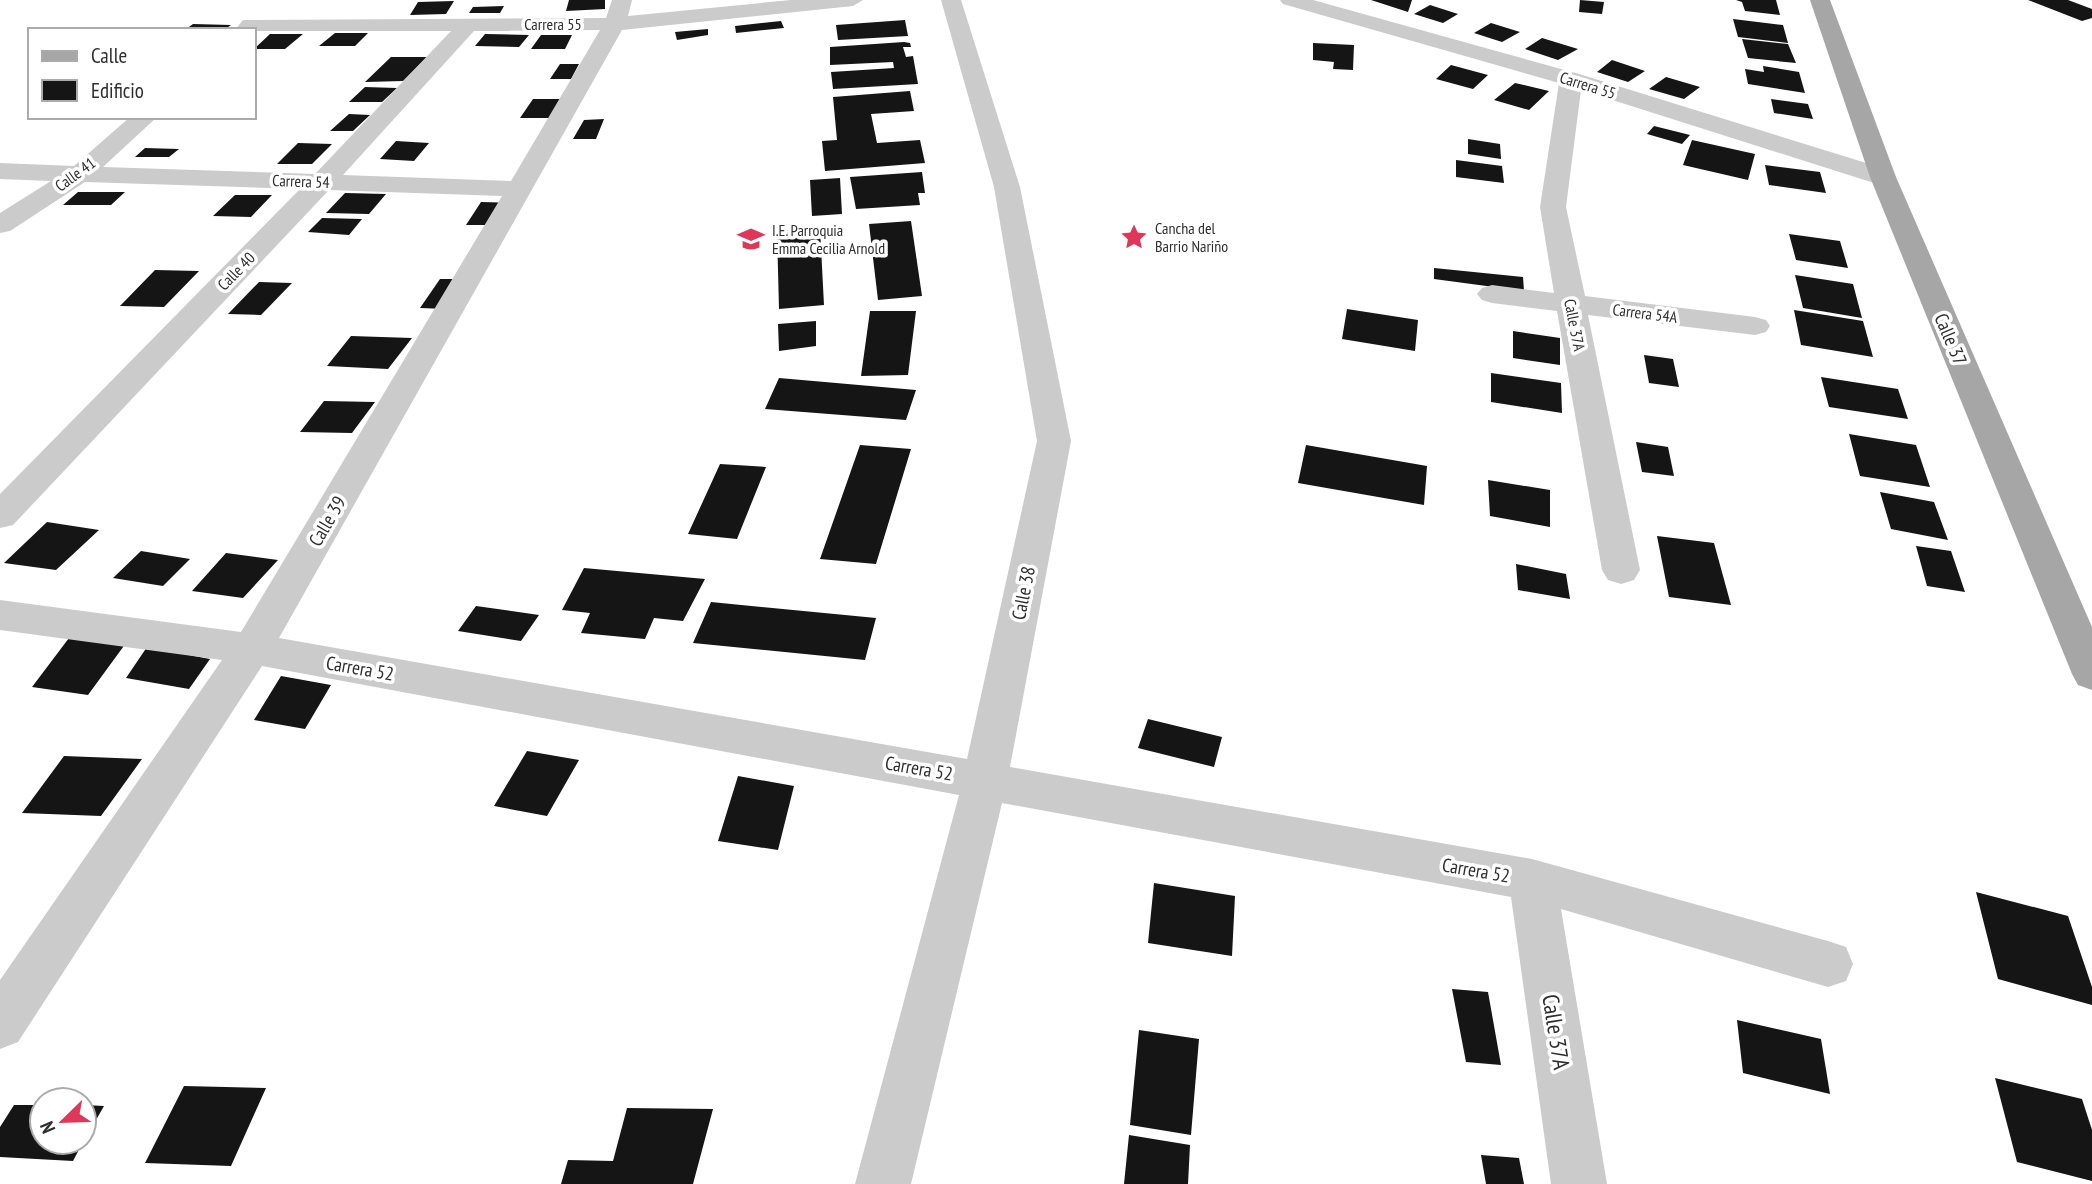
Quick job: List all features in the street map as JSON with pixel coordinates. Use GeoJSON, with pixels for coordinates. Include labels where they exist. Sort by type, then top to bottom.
{"type":"FeatureCollection","features":[{"type":"Feature","properties":{"kind":"main road","name":"Calle 37"},"geometry":{"type":"LineString","coordinates":[[1820,0],[1883,177],[2092,674]]}},
{"type":"Feature","properties":{"kind":"street","name":"Carrera 55"},"geometry":{"type":"LineString","coordinates":[[249,27],[469,24],[619,12],[853,0]]}},
{"type":"Feature","properties":{"kind":"street","name":"Calle 38"},"geometry":{"type":"LineString","coordinates":[[883,1184],[985,780],[1054,441],[1007,187],[951,0]]}},
{"type":"Feature","properties":{"kind":"street","name":"Carrera 55"},"geometry":{"type":"LineString","coordinates":[[1290,0],[1572,79],[1883,177]]}},
{"type":"Feature","properties":{"kind":"street","name":"Calle 39"},"geometry":{"type":"LineString","coordinates":[[0,1024],[252,649],[521,190],[619,12]]}},
{"type":"Feature","properties":{"kind":"street","name":"Calle 40"},"geometry":{"type":"LineString","coordinates":[[0,516],[322,182],[469,24]]}},
{"type":"Feature","properties":{"kind":"street","name":"Calle 37A"},"geometry":{"type":"LineString","coordinates":[[1572,79],[1553,207],[1621,570]]}},
{"type":"Feature","properties":{"kind":"street","name":"Calle 41"},"geometry":{"type":"LineString","coordinates":[[0,225],[81,173],[143,119]]}},
{"type":"Feature","properties":{"kind":"street","name":"Carrera 54"},"geometry":{"type":"LineString","coordinates":[[0,171],[521,190]]}},
{"type":"Feature","properties":{"kind":"street","name":"Carrera 54A"},"geometry":{"type":"LineString","coordinates":[[1492,294],[1755,326]]}},
{"type":"Feature","properties":{"kind":"street","name":"Carrera 52"},"geometry":{"type":"LineString","coordinates":[[0,615],[252,649],[1532,880],[1828,964]]}},
{"type":"Feature","properties":{"kind":"street","name":"Calle 37A"},"geometry":{"type":"LineString","coordinates":[[1532,880],[1579,1184]]}},
{"type":"Feature","properties":{"kind":"building"},"geometry":{"type":"Polygon","coordinates":[[[569,0],[605,0],[605,9],[566,11],[569,0]]]}},
{"type":"Feature","properties":{"kind":"building"},"geometry":{"type":"Polygon","coordinates":[[[1371,0],[1412,0],[1408,12],[1371,0]]]}},
{"type":"Feature","properties":{"kind":"building"},"geometry":{"type":"Polygon","coordinates":[[[1580,0],[1604,2],[1602,14],[1579,12],[1580,0]]]}},
{"type":"Feature","properties":{"kind":"building"},"geometry":{"type":"Polygon","coordinates":[[[1736,0],[1776,0],[1780,15],[1745,11],[1742,2],[1736,0]]]}},
{"type":"Feature","properties":{"kind":"building"},"geometry":{"type":"Polygon","coordinates":[[[2028,0],[2068,0],[2092,9],[2092,18],[2082,21],[2028,0]]]}},
{"type":"Feature","properties":{"kind":"building"},"geometry":{"type":"Polygon","coordinates":[[[454,1],[446,14],[410,15],[418,2],[454,1]]]}},
{"type":"Feature","properties":{"kind":"building"},"geometry":{"type":"Polygon","coordinates":[[[1430,5],[1458,14],[1443,23],[1414,14],[1430,5]]]}},
{"type":"Feature","properties":{"kind":"building"},"geometry":{"type":"Polygon","coordinates":[[[504,6],[500,13],[469,13],[473,7],[504,6]]]}},
{"type":"Feature","properties":{"kind":"building"},"geometry":{"type":"Polygon","coordinates":[[[1733,19],[1783,25],[1788,43],[1738,37],[1733,19]]]}},
{"type":"Feature","properties":{"kind":"building"},"geometry":{"type":"Polygon","coordinates":[[[905,20],[908,36],[838,40],[836,25],[905,20]]]}},
{"type":"Feature","properties":{"kind":"building"},"geometry":{"type":"Polygon","coordinates":[[[781,21],[784,28],[736,33],[735,26],[781,21]]]}},
{"type":"Feature","properties":{"kind":"building"},"geometry":{"type":"Polygon","coordinates":[[[1491,23],[1520,32],[1502,42],[1474,33],[1491,23]]]}},
{"type":"Feature","properties":{"kind":"building"},"geometry":{"type":"Polygon","coordinates":[[[193,24],[231,25],[227,28],[188,28],[193,24]]]}},
{"type":"Feature","properties":{"kind":"building"},"geometry":{"type":"Polygon","coordinates":[[[708,29],[708,35],[677,40],[675,32],[708,29]]]}},
{"type":"Feature","properties":{"kind":"building"},"geometry":{"type":"Polygon","coordinates":[[[335,33],[368,33],[355,46],[319,46],[335,33]]]}},
{"type":"Feature","properties":{"kind":"building"},"geometry":{"type":"Polygon","coordinates":[[[270,34],[303,34],[285,49],[256,47],[270,34]]]}},
{"type":"Feature","properties":{"kind":"building"},"geometry":{"type":"Polygon","coordinates":[[[485,34],[529,35],[519,47],[475,46],[485,34]]]}},
{"type":"Feature","properties":{"kind":"building"},"geometry":{"type":"Polygon","coordinates":[[[541,35],[572,35],[565,49],[531,49],[541,35]]]}},
{"type":"Feature","properties":{"kind":"building"},"geometry":{"type":"Polygon","coordinates":[[[1542,38],[1578,49],[1558,60],[1525,49],[1542,38]]]}},
{"type":"Feature","properties":{"kind":"building"},"geometry":{"type":"Polygon","coordinates":[[[1742,39],[1788,44],[1796,63],[1748,58],[1742,39]]]}},
{"type":"Feature","properties":{"kind":"building"},"geometry":{"type":"Polygon","coordinates":[[[910,43],[911,47],[903,47],[906,57],[913,56],[918,84],[833,89],[831,72],[894,68],[893,62],[830,65],[830,47],[910,43]]]}},
{"type":"Feature","properties":{"kind":"building"},"geometry":{"type":"Polygon","coordinates":[[[1313,43],[1354,45],[1353,70],[1333,69],[1334,62],[1313,60],[1313,43]]]}},
{"type":"Feature","properties":{"kind":"building"},"geometry":{"type":"Polygon","coordinates":[[[391,57],[427,57],[403,81],[365,82],[391,57]]]}},
{"type":"Feature","properties":{"kind":"building"},"geometry":{"type":"Polygon","coordinates":[[[1612,60],[1645,71],[1628,82],[1597,72],[1612,60]]]}},
{"type":"Feature","properties":{"kind":"building"},"geometry":{"type":"Polygon","coordinates":[[[560,64],[579,64],[571,79],[550,79],[560,64]]]}},
{"type":"Feature","properties":{"kind":"building"},"geometry":{"type":"Polygon","coordinates":[[[1451,65],[1488,75],[1473,89],[1436,79],[1451,65]]]}},
{"type":"Feature","properties":{"kind":"building"},"geometry":{"type":"Polygon","coordinates":[[[1763,66],[1799,72],[1805,93],[1748,84],[1745,69],[1764,72],[1763,66]]]}},
{"type":"Feature","properties":{"kind":"building"},"geometry":{"type":"Polygon","coordinates":[[[1666,77],[1700,87],[1684,99],[1649,89],[1666,77]]]}},
{"type":"Feature","properties":{"kind":"building"},"geometry":{"type":"Polygon","coordinates":[[[1515,83],[1549,91],[1529,110],[1494,100],[1515,83]]]}},
{"type":"Feature","properties":{"kind":"building"},"geometry":{"type":"Polygon","coordinates":[[[365,87],[397,88],[382,102],[349,102],[365,87]]]}},
{"type":"Feature","properties":{"kind":"building"},"geometry":{"type":"Polygon","coordinates":[[[910,91],[914,111],[871,114],[877,143],[920,140],[925,163],[825,171],[822,141],[837,140],[833,97],[910,91]]]}},
{"type":"Feature","properties":{"kind":"building"},"geometry":{"type":"Polygon","coordinates":[[[533,99],[569,99],[558,118],[520,118],[533,99]]]}},
{"type":"Feature","properties":{"kind":"building"},"geometry":{"type":"Polygon","coordinates":[[[1771,99],[1808,104],[1813,119],[1774,113],[1771,99]]]}},
{"type":"Feature","properties":{"kind":"building"},"geometry":{"type":"Polygon","coordinates":[[[349,114],[370,115],[353,131],[330,131],[349,114]]]}},
{"type":"Feature","properties":{"kind":"building"},"geometry":{"type":"Polygon","coordinates":[[[604,119],[596,139],[573,139],[584,120],[604,119]]]}},
{"type":"Feature","properties":{"kind":"building"},"geometry":{"type":"Polygon","coordinates":[[[1654,126],[1690,135],[1682,144],[1647,134],[1654,126]]]}},
{"type":"Feature","properties":{"kind":"building"},"geometry":{"type":"Polygon","coordinates":[[[1468,139],[1500,144],[1501,159],[1468,154],[1468,139]]]}},
{"type":"Feature","properties":{"kind":"building"},"geometry":{"type":"Polygon","coordinates":[[[1692,140],[1755,154],[1748,180],[1683,165],[1692,140]]]}},
{"type":"Feature","properties":{"kind":"building"},"geometry":{"type":"Polygon","coordinates":[[[396,141],[429,143],[414,161],[380,159],[396,141]]]}},
{"type":"Feature","properties":{"kind":"building"},"geometry":{"type":"Polygon","coordinates":[[[298,143],[332,144],[312,164],[277,164],[298,143]]]}},
{"type":"Feature","properties":{"kind":"building"},"geometry":{"type":"Polygon","coordinates":[[[145,148],[179,149],[169,157],[135,157],[145,148]]]}},
{"type":"Feature","properties":{"kind":"building"},"geometry":{"type":"Polygon","coordinates":[[[1456,160],[1502,166],[1504,183],[1456,177],[1456,160]]]}},
{"type":"Feature","properties":{"kind":"building"},"geometry":{"type":"Polygon","coordinates":[[[1765,165],[1820,172],[1826,193],[1769,185],[1765,165]]]}},
{"type":"Feature","properties":{"kind":"building"},"geometry":{"type":"Polygon","coordinates":[[[922,172],[925,193],[918,193],[920,205],[856,209],[850,177],[922,172]]]}},
{"type":"Feature","properties":{"kind":"building"},"geometry":{"type":"Polygon","coordinates":[[[840,178],[842,214],[812,216],[810,180],[840,178]]]}},
{"type":"Feature","properties":{"kind":"building"},"geometry":{"type":"Polygon","coordinates":[[[78,192],[125,192],[111,205],[63,205],[78,192]]]}},
{"type":"Feature","properties":{"kind":"building"},"geometry":{"type":"Polygon","coordinates":[[[345,193],[386,194],[369,214],[326,213],[345,193]]]}},
{"type":"Feature","properties":{"kind":"building"},"geometry":{"type":"Polygon","coordinates":[[[235,195],[272,195],[251,217],[213,216],[235,195]]]}},
{"type":"Feature","properties":{"kind":"building"},"geometry":{"type":"Polygon","coordinates":[[[481,202],[517,203],[502,225],[466,225],[481,202]]]}},
{"type":"Feature","properties":{"kind":"building"},"geometry":{"type":"Polygon","coordinates":[[[322,218],[362,219],[349,235],[308,232],[322,218]]]}},
{"type":"Feature","properties":{"kind":"building"},"geometry":{"type":"Polygon","coordinates":[[[911,221],[922,296],[878,300],[869,224],[911,221]]]}},
{"type":"Feature","properties":{"kind":"building"},"geometry":{"type":"Polygon","coordinates":[[[820,228],[824,305],[779,309],[777,231],[820,228]]]}},
{"type":"Feature","properties":{"kind":"building"},"geometry":{"type":"Polygon","coordinates":[[[1789,234],[1840,241],[1848,268],[1796,260],[1789,234]]]}},
{"type":"Feature","properties":{"kind":"building"},"geometry":{"type":"Polygon","coordinates":[[[1434,268],[1523,277],[1524,291],[1434,279],[1434,268]]]}},
{"type":"Feature","properties":{"kind":"building"},"geometry":{"type":"Polygon","coordinates":[[[155,270],[199,271],[164,307],[120,306],[155,270]]]}},
{"type":"Feature","properties":{"kind":"building"},"geometry":{"type":"Polygon","coordinates":[[[1795,275],[1853,284],[1862,318],[1803,308],[1795,275]]]}},
{"type":"Feature","properties":{"kind":"building"},"geometry":{"type":"Polygon","coordinates":[[[440,279],[466,279],[446,309],[420,308],[440,279]]]}},
{"type":"Feature","properties":{"kind":"building"},"geometry":{"type":"Polygon","coordinates":[[[259,282],[292,283],[261,315],[228,314],[259,282]]]}},
{"type":"Feature","properties":{"kind":"building"},"geometry":{"type":"Polygon","coordinates":[[[1347,309],[1418,320],[1415,351],[1342,339],[1347,309]]]}},
{"type":"Feature","properties":{"kind":"building"},"geometry":{"type":"Polygon","coordinates":[[[1794,310],[1863,321],[1873,357],[1801,345],[1794,310]]]}},
{"type":"Feature","properties":{"kind":"building"},"geometry":{"type":"Polygon","coordinates":[[[870,311],[916,311],[908,375],[861,376],[870,311]]]}},
{"type":"Feature","properties":{"kind":"building"},"geometry":{"type":"Polygon","coordinates":[[[816,321],[816,346],[779,351],[778,324],[816,321]]]}},
{"type":"Feature","properties":{"kind":"building"},"geometry":{"type":"Polygon","coordinates":[[[1513,331],[1560,338],[1560,365],[1513,358],[1513,331]]]}},
{"type":"Feature","properties":{"kind":"building"},"geometry":{"type":"Polygon","coordinates":[[[351,336],[412,338],[388,369],[327,366],[351,336]]]}},
{"type":"Feature","properties":{"kind":"building"},"geometry":{"type":"Polygon","coordinates":[[[1644,355],[1673,359],[1679,387],[1649,383],[1644,355]]]}},
{"type":"Feature","properties":{"kind":"building"},"geometry":{"type":"Polygon","coordinates":[[[1491,373],[1561,383],[1562,413],[1491,402],[1491,373]]]}},
{"type":"Feature","properties":{"kind":"building"},"geometry":{"type":"Polygon","coordinates":[[[1821,377],[1898,389],[1908,419],[1829,407],[1821,377]]]}},
{"type":"Feature","properties":{"kind":"building"},"geometry":{"type":"Polygon","coordinates":[[[779,378],[916,390],[906,420],[765,409],[779,378]]]}},
{"type":"Feature","properties":{"kind":"building"},"geometry":{"type":"Polygon","coordinates":[[[324,401],[375,402],[352,433],[300,432],[324,401]]]}},
{"type":"Feature","properties":{"kind":"building"},"geometry":{"type":"Polygon","coordinates":[[[1849,434],[1916,445],[1930,487],[1860,476],[1849,434]]]}},
{"type":"Feature","properties":{"kind":"building"},"geometry":{"type":"Polygon","coordinates":[[[1636,442],[1668,447],[1674,476],[1642,472],[1636,442]]]}},
{"type":"Feature","properties":{"kind":"building"},"geometry":{"type":"Polygon","coordinates":[[[860,445],[911,449],[876,564],[820,559],[860,445]]]}},
{"type":"Feature","properties":{"kind":"building"},"geometry":{"type":"Polygon","coordinates":[[[1306,445],[1427,466],[1424,505],[1298,483],[1306,445]]]}},
{"type":"Feature","properties":{"kind":"building"},"geometry":{"type":"Polygon","coordinates":[[[720,464],[766,467],[737,539],[688,534],[720,464]]]}},
{"type":"Feature","properties":{"kind":"building"},"geometry":{"type":"Polygon","coordinates":[[[1488,480],[1550,490],[1550,527],[1490,516],[1488,480]]]}},
{"type":"Feature","properties":{"kind":"building"},"geometry":{"type":"Polygon","coordinates":[[[1880,492],[1934,502],[1948,540],[1891,529],[1880,492]]]}},
{"type":"Feature","properties":{"kind":"building"},"geometry":{"type":"Polygon","coordinates":[[[47,522],[99,530],[56,570],[4,563],[47,522]]]}},
{"type":"Feature","properties":{"kind":"building"},"geometry":{"type":"Polygon","coordinates":[[[1657,536],[1714,543],[1731,605],[1669,597],[1657,536]]]}},
{"type":"Feature","properties":{"kind":"building"},"geometry":{"type":"Polygon","coordinates":[[[1916,546],[1951,551],[1965,592],[1927,586],[1916,546]]]}},
{"type":"Feature","properties":{"kind":"building"},"geometry":{"type":"Polygon","coordinates":[[[141,551],[190,559],[163,586],[113,578],[141,551]]]}},
{"type":"Feature","properties":{"kind":"building"},"geometry":{"type":"Polygon","coordinates":[[[226,553],[278,560],[243,598],[192,591],[226,553]]]}},
{"type":"Feature","properties":{"kind":"building"},"geometry":{"type":"Polygon","coordinates":[[[1516,564],[1566,574],[1570,599],[1518,590],[1516,564]]]}},
{"type":"Feature","properties":{"kind":"building"},"geometry":{"type":"Polygon","coordinates":[[[584,568],[705,579],[683,621],[654,618],[645,639],[581,633],[590,613],[562,610],[584,568]]]}},
{"type":"Feature","properties":{"kind":"building"},"geometry":{"type":"Polygon","coordinates":[[[711,602],[876,618],[865,660],[693,643],[711,602]]]}},
{"type":"Feature","properties":{"kind":"building"},"geometry":{"type":"Polygon","coordinates":[[[476,606],[539,615],[521,641],[458,631],[476,606]]]}},
{"type":"Feature","properties":{"kind":"building"},"geometry":{"type":"Polygon","coordinates":[[[72,634],[126,643],[88,695],[32,687],[72,634]]]}},
{"type":"Feature","properties":{"kind":"building"},"geometry":{"type":"Polygon","coordinates":[[[147,647],[210,659],[189,689],[126,678],[147,647]]]}},
{"type":"Feature","properties":{"kind":"building"},"geometry":{"type":"Polygon","coordinates":[[[281,676],[331,685],[305,729],[254,720],[281,676]]]}},
{"type":"Feature","properties":{"kind":"building"},"geometry":{"type":"Polygon","coordinates":[[[1148,719],[1222,737],[1214,767],[1138,748],[1148,719]]]}},
{"type":"Feature","properties":{"kind":"building"},"geometry":{"type":"Polygon","coordinates":[[[527,751],[579,760],[547,816],[494,806],[527,751]]]}},
{"type":"Feature","properties":{"kind":"building"},"geometry":{"type":"Polygon","coordinates":[[[64,756],[142,759],[101,816],[22,813],[64,756]]]}},
{"type":"Feature","properties":{"kind":"building"},"geometry":{"type":"Polygon","coordinates":[[[738,776],[794,786],[778,850],[718,841],[738,776]]]}},
{"type":"Feature","properties":{"kind":"building"},"geometry":{"type":"Polygon","coordinates":[[[1154,883],[1235,896],[1232,956],[1148,943],[1154,883]]]}},
{"type":"Feature","properties":{"kind":"building"},"geometry":{"type":"Polygon","coordinates":[[[1976,892],[2068,916],[2092,987],[2092,1005],[1998,979],[1976,892]]]}},
{"type":"Feature","properties":{"kind":"building"},"geometry":{"type":"Polygon","coordinates":[[[1452,989],[1488,992],[1501,1065],[1466,1062],[1452,989]]]}},
{"type":"Feature","properties":{"kind":"building"},"geometry":{"type":"Polygon","coordinates":[[[1737,1020],[1821,1039],[1830,1094],[1743,1073],[1737,1020]]]}},
{"type":"Feature","properties":{"kind":"building"},"geometry":{"type":"Polygon","coordinates":[[[1139,1030],[1199,1039],[1191,1135],[1130,1125],[1139,1030]]]}},
{"type":"Feature","properties":{"kind":"building"},"geometry":{"type":"Polygon","coordinates":[[[1995,1078],[2082,1099],[2092,1130],[2092,1181],[2017,1162],[1995,1078]]]}},
{"type":"Feature","properties":{"kind":"building"},"geometry":{"type":"Polygon","coordinates":[[[184,1086],[266,1088],[231,1166],[145,1163],[184,1086]]]}},
{"type":"Feature","properties":{"kind":"building"},"geometry":{"type":"Polygon","coordinates":[[[14,1105],[28,1105],[28,1156],[76,1156],[73,1161],[0,1157],[0,1127],[14,1105]]]}},
{"type":"Feature","properties":{"kind":"building"},"geometry":{"type":"Polygon","coordinates":[[[98,1106],[104,1106],[98,1116],[98,1106]]]}},
{"type":"Feature","properties":{"kind":"building"},"geometry":{"type":"Polygon","coordinates":[[[627,1108],[713,1109],[693,1184],[561,1184],[568,1160],[613,1161],[627,1108]]]}},
{"type":"Feature","properties":{"kind":"building"},"geometry":{"type":"Polygon","coordinates":[[[1129,1135],[1190,1145],[1188,1184],[1124,1184],[1129,1135]]]}},
{"type":"Feature","properties":{"kind":"building"},"geometry":{"type":"Polygon","coordinates":[[[1481,1155],[1519,1158],[1524,1184],[1486,1184],[1481,1155]]]}},
{"type":"Feature","properties":{"kind":"place","name":"Cancha del Barrio Nariño"},"geometry":{"type":"Point","coordinates":[1134,237]}},
{"type":"Feature","properties":{"kind":"place","name":"I.E. Parroquia Emma Cecilia Arnold"},"geometry":{"type":"Point","coordinates":[751,239]}}]}
